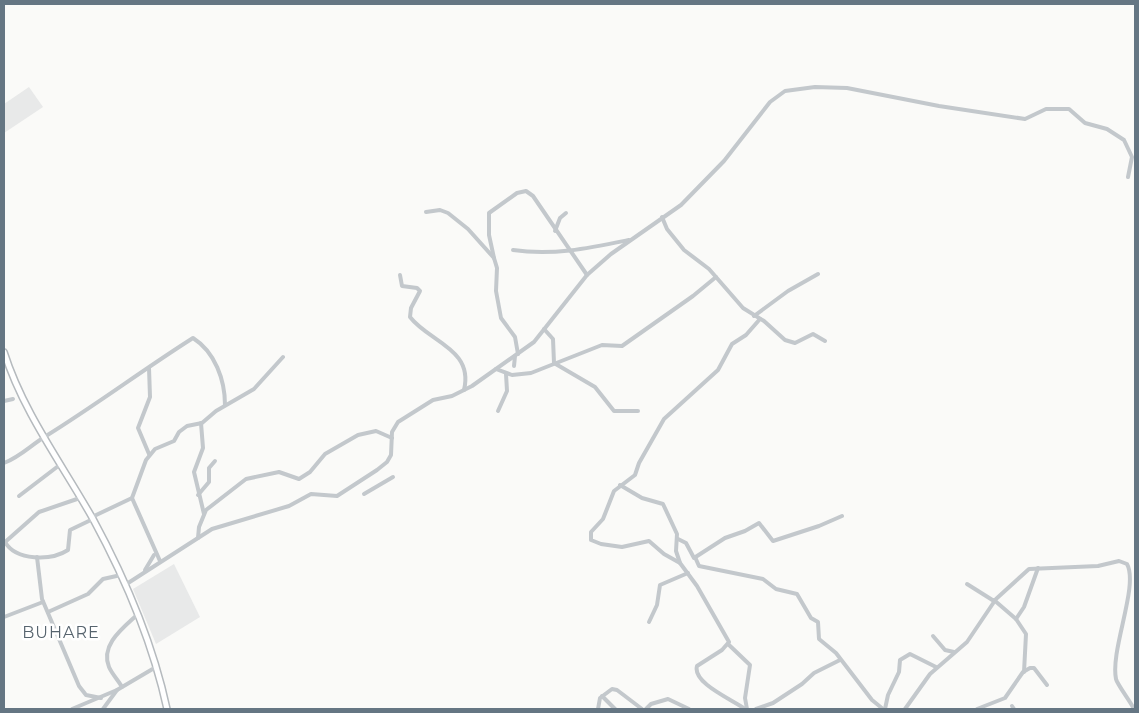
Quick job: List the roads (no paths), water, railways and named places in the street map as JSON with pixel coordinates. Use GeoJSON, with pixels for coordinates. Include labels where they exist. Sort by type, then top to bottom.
{"type":"FeatureCollection","features":[{"type":"Feature","properties":{"kind":"main road"},"geometry":{"type":"LineString","coordinates":[[4,352],[17,384],[44,437],[92,518],[121,574],[156,667],[167,709]]}},
{"type":"Feature","properties":{"kind":"street"},"geometry":{"type":"LineString","coordinates":[[198,538],[198,527],[204,514],[214,502],[234,490],[246,479],[279,472],[296,478],[303,478],[315,467],[321,458],[343,443],[367,432],[381,432],[394,428],[406,416],[428,403],[464,390],[534,342],[587,275],[632,239],[681,205],[718,168],[770,102],[785,91],[804,88],[847,88],[939,106],[1024,119],[1046,110],[1069,109],[1085,122],[1107,129],[1124,140],[1132,157],[1128,177]]}},
{"type":"Feature","properties":{"kind":"street"},"geometry":{"type":"LineString","coordinates":[[514,366],[516,355],[515,337],[501,318],[496,291],[497,268],[489,235],[489,213],[522,191],[531,194],[587,275]]}},
{"type":"Feature","properties":{"kind":"street"},"geometry":{"type":"LineString","coordinates":[[426,212],[440,210],[448,213],[468,229],[494,258]]}},
{"type":"Feature","properties":{"kind":"street"},"geometry":{"type":"LineString","coordinates":[[555,231],[560,218],[566,213]]}},
{"type":"Feature","properties":{"kind":"street"},"geometry":{"type":"LineString","coordinates":[[662,217],[667,229],[684,250],[716,277],[736,301],[788,342],[794,343],[812,334],[825,341]]}},
{"type":"Feature","properties":{"kind":"street"},"geometry":{"type":"LineString","coordinates":[[513,250],[535,254],[571,251],[632,239]]}},
{"type":"Feature","properties":{"kind":"street"},"geometry":{"type":"LineString","coordinates":[[754,316],[788,291],[818,274]]}},
{"type":"Feature","properties":{"kind":"street"},"geometry":{"type":"LineString","coordinates":[[400,275],[402,286],[417,288],[420,291],[411,308],[410,318],[459,359],[466,375],[464,390]]}},
{"type":"Feature","properties":{"kind":"street"},"geometry":{"type":"LineString","coordinates":[[496,369],[506,374],[536,372],[554,363],[602,345],[618,348],[694,296],[716,277]]}},
{"type":"Feature","properties":{"kind":"street"},"geometry":{"type":"LineString","coordinates":[[680,563],[664,554],[649,541],[619,547],[591,540],[592,531],[602,520],[612,494],[620,485],[635,475],[639,463],[666,416],[718,370],[732,344],[746,335],[760,319]]}},
{"type":"Feature","properties":{"kind":"street"},"geometry":{"type":"LineString","coordinates":[[544,329],[553,339],[554,363]]}},
{"type":"Feature","properties":{"kind":"street"},"geometry":{"type":"LineString","coordinates":[[4,463],[24,453],[44,437],[88,411],[195,338],[216,365],[224,385],[226,405]]}},
{"type":"Feature","properties":{"kind":"street"},"geometry":{"type":"LineString","coordinates":[[80,498],[39,512],[4,542],[12,551],[37,557],[66,551],[69,548],[70,530],[132,498],[149,454],[159,446],[174,441],[179,432],[187,426],[201,423],[261,384],[283,357]]}},
{"type":"Feature","properties":{"kind":"street"},"geometry":{"type":"LineString","coordinates":[[554,363],[595,387],[614,411],[638,411]]}},
{"type":"Feature","properties":{"kind":"street"},"geometry":{"type":"LineString","coordinates":[[149,368],[150,397],[138,428],[149,454]]}},
{"type":"Feature","properties":{"kind":"street"},"geometry":{"type":"LineString","coordinates":[[498,411],[507,391],[506,374]]}},
{"type":"Feature","properties":{"kind":"street"},"geometry":{"type":"LineString","coordinates":[[4,401],[13,399]]}},
{"type":"Feature","properties":{"kind":"street"},"geometry":{"type":"LineString","coordinates":[[201,423],[203,448],[194,472],[204,514]]}},
{"type":"Feature","properties":{"kind":"street"},"geometry":{"type":"LineString","coordinates":[[125,585],[160,561],[222,525],[284,508],[311,494],[329,497],[341,494],[388,462],[391,455],[394,428]]}},
{"type":"Feature","properties":{"kind":"street"},"geometry":{"type":"LineString","coordinates":[[381,432],[392,438]]}},
{"type":"Feature","properties":{"kind":"street"},"geometry":{"type":"LineString","coordinates":[[198,495],[209,482],[209,468],[214,462]]}},
{"type":"Feature","properties":{"kind":"street"},"geometry":{"type":"LineString","coordinates":[[18,496],[57,467]]}},
{"type":"Feature","properties":{"kind":"street"},"geometry":{"type":"LineString","coordinates":[[364,494],[393,477]]}},
{"type":"Feature","properties":{"kind":"street"},"geometry":{"type":"LineString","coordinates":[[620,485],[642,498],[663,504],[678,539],[676,551],[680,563],[728,640],[728,644],[750,665],[745,698],[746,709]]}},
{"type":"Feature","properties":{"kind":"street"},"geometry":{"type":"LineString","coordinates":[[132,498],[160,561]]}},
{"type":"Feature","properties":{"kind":"street"},"geometry":{"type":"LineString","coordinates":[[695,557],[726,538],[745,531],[760,522],[773,542],[842,516]]}},
{"type":"Feature","properties":{"kind":"street"},"geometry":{"type":"LineString","coordinates":[[678,539],[686,543],[691,555],[695,557],[699,566],[763,579],[776,589],[797,594],[812,618],[818,622],[819,639],[840,660],[872,700],[884,709],[888,694],[898,676],[900,660],[910,654],[936,667]]}},
{"type":"Feature","properties":{"kind":"street"},"geometry":{"type":"LineString","coordinates":[[143,574],[154,555]]}},
{"type":"Feature","properties":{"kind":"street"},"geometry":{"type":"LineString","coordinates":[[37,557],[43,602],[80,690],[86,695],[101,698]]}},
{"type":"Feature","properties":{"kind":"street"},"geometry":{"type":"LineString","coordinates":[[905,709],[936,667],[963,646],[976,630],[994,600],[1029,569],[1098,566],[1119,561],[1127,564],[1130,571],[1129,596],[1121,629],[1116,678],[1134,709]]}},
{"type":"Feature","properties":{"kind":"street"},"geometry":{"type":"LineString","coordinates":[[1016,619],[1024,606],[1038,568]]}},
{"type":"Feature","properties":{"kind":"street"},"geometry":{"type":"LineString","coordinates":[[649,622],[657,605],[660,585],[688,573]]}},
{"type":"Feature","properties":{"kind":"street"},"geometry":{"type":"LineString","coordinates":[[48,612],[89,593],[103,579],[121,574]]}},
{"type":"Feature","properties":{"kind":"street"},"geometry":{"type":"LineString","coordinates":[[967,584],[994,600],[1016,619],[1027,637],[1024,672]]}},
{"type":"Feature","properties":{"kind":"street"},"geometry":{"type":"LineString","coordinates":[[4,617],[43,602]]}},
{"type":"Feature","properties":{"kind":"street"},"geometry":{"type":"LineString","coordinates":[[122,687],[108,666],[108,650],[118,633],[137,615]]}},
{"type":"Feature","properties":{"kind":"street"},"geometry":{"type":"LineString","coordinates":[[933,636],[945,650],[954,652]]}},
{"type":"Feature","properties":{"kind":"street"},"geometry":{"type":"LineString","coordinates":[[728,644],[699,665],[696,670],[704,684],[746,709]]}},
{"type":"Feature","properties":{"kind":"street"},"geometry":{"type":"LineString","coordinates":[[756,709],[773,703],[802,684],[814,673],[840,660]]}},
{"type":"Feature","properties":{"kind":"street"},"geometry":{"type":"LineString","coordinates":[[72,709],[101,698],[156,667]]}},
{"type":"Feature","properties":{"kind":"street"},"geometry":{"type":"LineString","coordinates":[[977,709],[1005,698],[1024,672],[1030,668],[1034,668],[1047,685]]}},
{"type":"Feature","properties":{"kind":"street"},"geometry":{"type":"LineString","coordinates":[[598,709],[602,696],[609,689],[617,690],[642,709]]}},
{"type":"Feature","properties":{"kind":"street"},"geometry":{"type":"LineString","coordinates":[[104,709],[117,690]]}},
{"type":"Feature","properties":{"kind":"street"},"geometry":{"type":"LineString","coordinates":[[602,696],[615,709]]}},
{"type":"Feature","properties":{"kind":"street"},"geometry":{"type":"LineString","coordinates":[[646,709],[659,701],[668,699],[689,709]]}},
{"type":"Feature","properties":{"kind":"district","name":"BUHARE"},"geometry":{"type":"Point","coordinates":[61,632]}}]}
